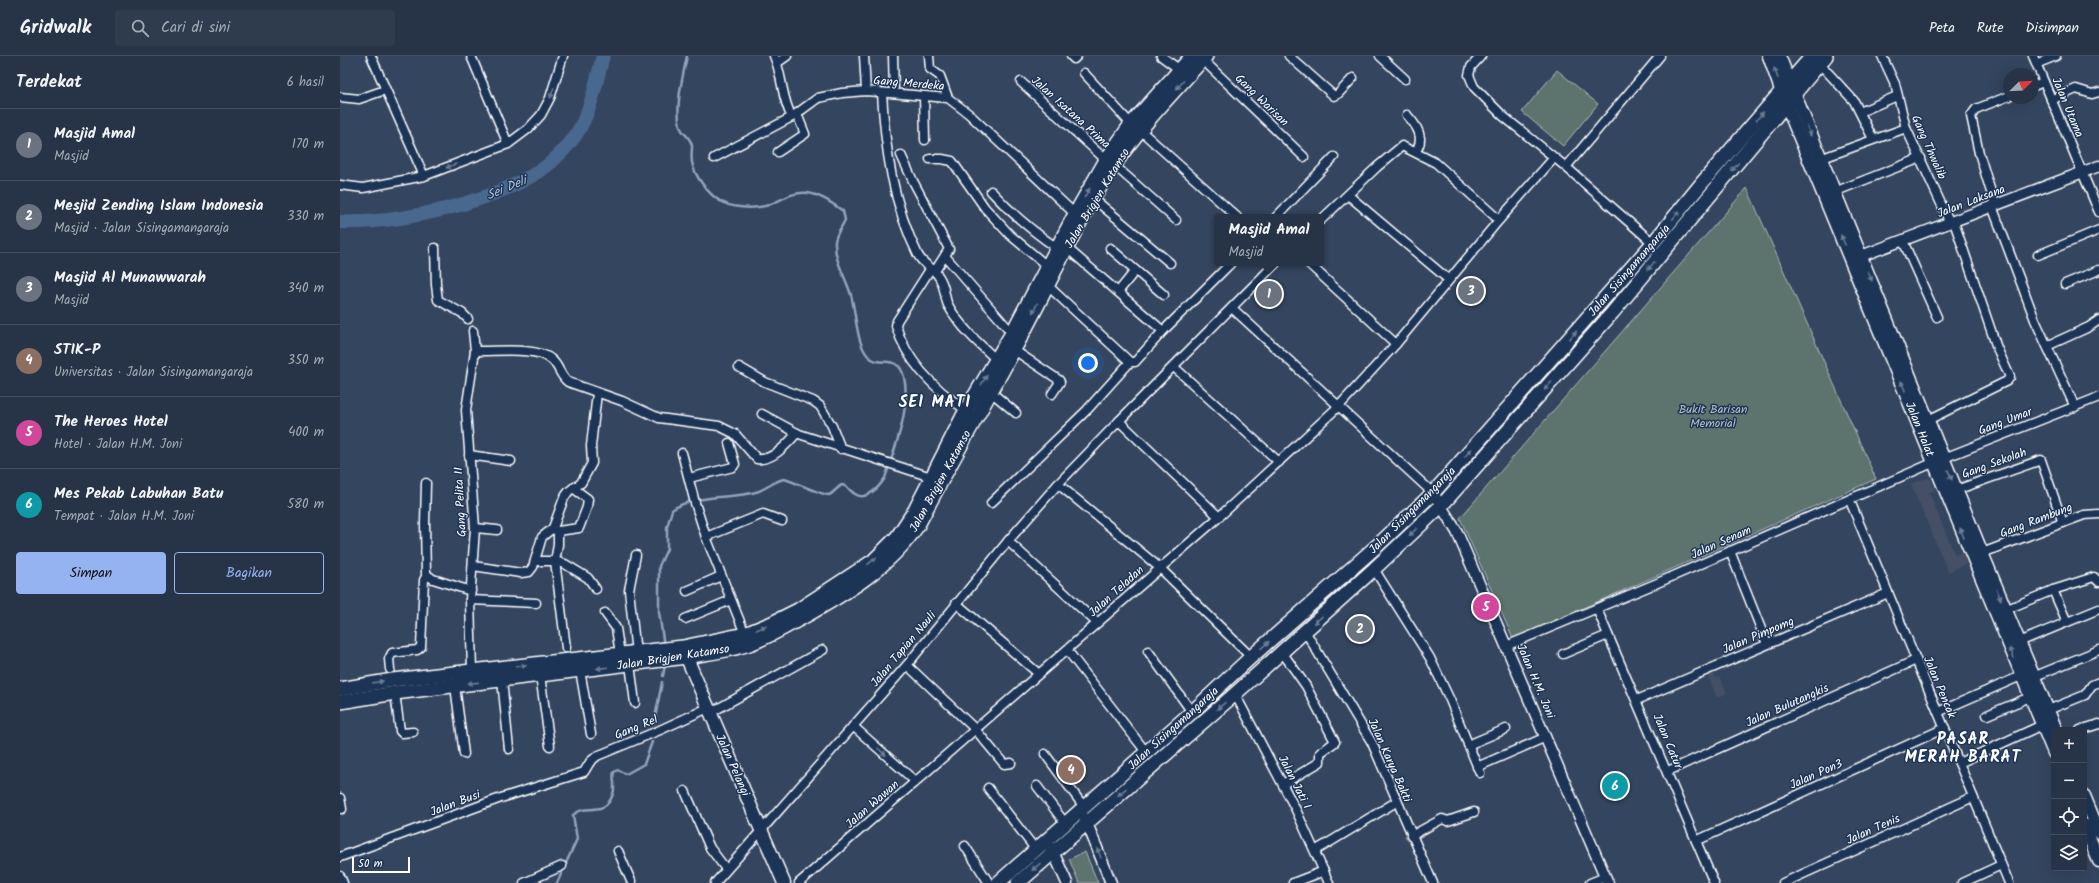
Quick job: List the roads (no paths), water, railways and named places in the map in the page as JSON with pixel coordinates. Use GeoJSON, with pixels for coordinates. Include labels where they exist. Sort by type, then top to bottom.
{"type":"FeatureCollection","features":[{"type":"Feature","properties":{"kind":"main road"},"geometry":{"type":"LineString","coordinates":[[1769,56],[1788,93]]}},
{"type":"Feature","properties":{"kind":"main road"},"geometry":{"type":"LineString","coordinates":[[1779,56],[1788,93]]}},
{"type":"Feature","properties":{"kind":"main road","name":"Jalan Brigjen Katamso"},"geometry":{"type":"LineString","coordinates":[[678,653],[745,634],[798,610],[873,561],[897,537],[907,523],[931,477],[971,413],[990,391],[1014,350],[1047,285],[1074,214],[1110,162],[1180,70],[1200,57]]}},
{"type":"Feature","properties":{"kind":"main road","name":"Jalan Brigjen Katamso"},"geometry":{"type":"LineString","coordinates":[[1136,127],[1200,57]]}},
{"type":"Feature","properties":{"kind":"main road","name":"Jalan Sisingamangaraja"},"geometry":{"type":"LineString","coordinates":[[998,883],[1192,712],[1252,656],[1378,545],[1433,493],[1555,355],[1658,247],[1788,93],[1819,59]]}},
{"type":"Feature","properties":{"kind":"main road","name":"Jalan Halat"},"geometry":{"type":"LineString","coordinates":[[1788,93],[1820,159],[1834,192],[1857,258],[1928,420],[1938,460],[1956,490],[2019,642],[2030,697],[2051,746]]}},
{"type":"Feature","properties":{"kind":"main road","name":"Jalan Halat"},"geometry":{"type":"LineString","coordinates":[[1788,93],[1857,258],[2027,676],[2048,710],[2055,727]]}},
{"type":"Feature","properties":{"kind":"main road","name":"Jalan Brigjen Katamso"},"geometry":{"type":"LineString","coordinates":[[340,702],[395,693],[580,670],[633,658],[734,648],[764,638],[825,605],[878,570],[904,543],[918,525],[997,360],[1047,266],[1062,248],[1094,199],[1110,162]]}},
{"type":"Feature","properties":{"kind":"main road","name":"Jalan Sisingamangaraja"},"geometry":{"type":"LineString","coordinates":[[1018,883],[1235,694],[1374,569],[1442,505],[1613,312],[1658,247]]}},
{"type":"Feature","properties":{"kind":"main road"},"geometry":{"type":"LineString","coordinates":[[1555,355],[1566,365]]}},
{"type":"Feature","properties":{"kind":"main road","name":"Jalan Pelangi"},"geometry":{"type":"LineString","coordinates":[[678,653],[709,711],[784,883]]}},
{"type":"Feature","properties":{"kind":"main road","name":"Jalan Brigjen Katamso"},"geometry":{"type":"LineString","coordinates":[[340,689],[393,680],[620,654],[633,658]]}},
{"type":"Feature","properties":{"kind":"main road"},"geometry":{"type":"LineString","coordinates":[[2085,799],[2092,819],[2099,832]]}},
{"type":"Feature","properties":{"kind":"main road"},"geometry":{"type":"LineString","coordinates":[[2092,819],[2099,861]]}},
{"type":"Feature","properties":{"kind":"street"},"geometry":{"type":"LineString","coordinates":[[371,56],[424,176]]}},
{"type":"Feature","properties":{"kind":"street"},"geometry":{"type":"LineString","coordinates":[[471,56],[508,144]]}},
{"type":"Feature","properties":{"kind":"street"},"geometry":{"type":"LineString","coordinates":[[340,185],[352,188],[364,188],[424,176],[508,144],[528,130],[541,115],[550,98],[563,56]]}},
{"type":"Feature","properties":{"kind":"street"},"geometry":{"type":"LineString","coordinates":[[778,152],[805,134],[785,98],[776,60],[787,56]]}},
{"type":"Feature","properties":{"kind":"street"},"geometry":{"type":"LineString","coordinates":[[864,56],[866,92]]}},
{"type":"Feature","properties":{"kind":"street"},"geometry":{"type":"LineString","coordinates":[[893,56],[894,93]]}},
{"type":"Feature","properties":{"kind":"street"},"geometry":{"type":"LineString","coordinates":[[929,56],[930,69],[940,76],[948,98]]}},
{"type":"Feature","properties":{"kind":"street"},"geometry":{"type":"LineString","coordinates":[[1071,56],[1074,59],[1077,56]]}},
{"type":"Feature","properties":{"kind":"street"},"geometry":{"type":"LineString","coordinates":[[1161,56],[1180,70]]}},
{"type":"Feature","properties":{"kind":"street"},"geometry":{"type":"LineString","coordinates":[[1289,56],[1333,95],[1338,94],[1354,78]]}},
{"type":"Feature","properties":{"kind":"street"},"geometry":{"type":"LineString","coordinates":[[1380,56],[1405,79]]}},
{"type":"Feature","properties":{"kind":"street"},"geometry":{"type":"LineString","coordinates":[[1481,56],[1471,66],[1469,75],[1474,87],[1503,116],[1658,247]]}},
{"type":"Feature","properties":{"kind":"street"},"geometry":{"type":"LineString","coordinates":[[1566,168],[1660,56]]}},
{"type":"Feature","properties":{"kind":"street","name":"Gang Thwalib"},"geometry":{"type":"LineString","coordinates":[[1882,56],[1895,84],[1906,128],[1952,223],[1997,348],[2010,377],[2007,381],[1928,420]]}},
{"type":"Feature","properties":{"kind":"street"},"geometry":{"type":"LineString","coordinates":[[2035,60],[2056,56]]}},
{"type":"Feature","properties":{"kind":"street","name":"Gang Warisan"},"geometry":{"type":"LineString","coordinates":[[1200,57],[1304,156]]}},
{"type":"Feature","properties":{"kind":"street"},"geometry":{"type":"LineString","coordinates":[[1819,59],[1846,90],[1860,112],[1873,139]]}},
{"type":"Feature","properties":{"kind":"street","name":"Jalan Utama"},"geometry":{"type":"LineString","coordinates":[[2035,60],[2099,212]]}},
{"type":"Feature","properties":{"kind":"street"},"geometry":{"type":"LineString","coordinates":[[1084,73],[1136,127],[1234,214]]}},
{"type":"Feature","properties":{"kind":"street","name":"Jalan Isatana Prima"},"geometry":{"type":"LineString","coordinates":[[1021,82],[1176,220]]}},
{"type":"Feature","properties":{"kind":"street"},"geometry":{"type":"LineString","coordinates":[[2039,84],[2044,82]]}},
{"type":"Feature","properties":{"kind":"street"},"geometry":{"type":"LineString","coordinates":[[2052,100],[2076,89],[2092,94],[2099,92]]}},
{"type":"Feature","properties":{"kind":"street"},"geometry":{"type":"LineString","coordinates":[[340,97],[359,99],[385,90]]}},
{"type":"Feature","properties":{"kind":"street"},"geometry":{"type":"LineString","coordinates":[[882,92],[884,129],[896,198],[919,256],[933,270],[946,290],[948,304],[955,317],[973,338],[997,360]]}},
{"type":"Feature","properties":{"kind":"street","name":"Gang Merdeka"},"geometry":{"type":"LineString","coordinates":[[714,158],[795,116],[818,98],[842,93],[882,92],[948,98],[969,114],[1074,214]]}},
{"type":"Feature","properties":{"kind":"street"},"geometry":{"type":"LineString","coordinates":[[924,96],[925,140]]}},
{"type":"Feature","properties":{"kind":"street"},"geometry":{"type":"LineString","coordinates":[[1860,112],[1897,96]]}},
{"type":"Feature","properties":{"kind":"street"},"geometry":{"type":"LineString","coordinates":[[2003,98],[1976,109],[1971,116],[1994,206],[2035,320],[2075,407]]}},
{"type":"Feature","properties":{"kind":"street"},"geometry":{"type":"LineString","coordinates":[[1407,115],[1415,123],[1420,136],[1420,145],[1415,152]]}},
{"type":"Feature","properties":{"kind":"street"},"geometry":{"type":"LineString","coordinates":[[1820,159],[1906,128]]}},
{"type":"Feature","properties":{"kind":"street"},"geometry":{"type":"LineString","coordinates":[[1324,217],[1400,147],[1404,147],[1436,164],[1499,220]]}},
{"type":"Feature","properties":{"kind":"street"},"geometry":{"type":"LineString","coordinates":[[901,154],[913,181],[949,249],[897,321],[896,326],[911,357],[925,376],[946,396],[971,413]]}},
{"type":"Feature","properties":{"kind":"street"},"geometry":{"type":"LineString","coordinates":[[1279,214],[1334,157]]}},
{"type":"Feature","properties":{"kind":"street"},"geometry":{"type":"LineString","coordinates":[[1834,192],[1920,158]]}},
{"type":"Feature","properties":{"kind":"street"},"geometry":{"type":"LineString","coordinates":[[930,159],[942,159],[952,162],[985,208],[1010,235],[1047,266]]}},
{"type":"Feature","properties":{"kind":"street","name":"Jalan Teladan"},"geometry":{"type":"LineString","coordinates":[[916,782],[1219,517],[1340,405],[1396,344],[1499,220],[1553,159]]}},
{"type":"Feature","properties":{"kind":"street","name":"Jalan Laksana"},"geometry":{"type":"LineString","coordinates":[[1857,258],[2099,166]]}},
{"type":"Feature","properties":{"kind":"street"},"geometry":{"type":"LineString","coordinates":[[991,191],[1009,210],[1033,231],[1062,248],[1118,292],[1163,331]]}},
{"type":"Feature","properties":{"kind":"street"},"geometry":{"type":"LineString","coordinates":[[1348,195],[1449,280]]}},
{"type":"Feature","properties":{"kind":"street"},"geometry":{"type":"LineString","coordinates":[[1094,199],[1170,263]]}},
{"type":"Feature","properties":{"kind":"street"},"geometry":{"type":"LineString","coordinates":[[2038,255],[2099,230]]}},
{"type":"Feature","properties":{"kind":"street"},"geometry":{"type":"LineString","coordinates":[[1903,241],[1937,317]]}},
{"type":"Feature","properties":{"kind":"street"},"geometry":{"type":"LineString","coordinates":[[435,248],[436,285],[439,302],[462,313],[468,319]]}},
{"type":"Feature","properties":{"kind":"street"},"geometry":{"type":"LineString","coordinates":[[1110,248],[1164,295]]}},
{"type":"Feature","properties":{"kind":"street"},"geometry":{"type":"LineString","coordinates":[[945,256],[1012,333]]}},
{"type":"Feature","properties":{"kind":"street"},"geometry":{"type":"LineString","coordinates":[[991,503],[1087,410],[1130,362],[1135,362],[1163,331],[1227,266]]}},
{"type":"Feature","properties":{"kind":"street"},"geometry":{"type":"LineString","coordinates":[[1219,517],[1119,421],[1273,266]]}},
{"type":"Feature","properties":{"kind":"street"},"geometry":{"type":"LineString","coordinates":[[1311,266],[1396,344]]}},
{"type":"Feature","properties":{"kind":"street"},"geometry":{"type":"LineString","coordinates":[[2065,284],[2099,270]]}},
{"type":"Feature","properties":{"kind":"street"},"geometry":{"type":"LineString","coordinates":[[1118,292],[1135,271]]}},
{"type":"Feature","properties":{"kind":"street"},"geometry":{"type":"LineString","coordinates":[[1047,285],[1130,362]]}},
{"type":"Feature","properties":{"kind":"street"},"geometry":{"type":"LineString","coordinates":[[1232,308],[1340,405],[1433,493]]}},
{"type":"Feature","properties":{"kind":"street"},"geometry":{"type":"LineString","coordinates":[[2047,346],[2089,327],[2099,320]]}},
{"type":"Feature","properties":{"kind":"street","name":"Gang Pelita II"},"geometry":{"type":"LineString","coordinates":[[472,671],[470,600],[475,528],[466,410],[475,351],[473,331]]}},
{"type":"Feature","properties":{"kind":"street"},"geometry":{"type":"LineString","coordinates":[[1014,350],[1059,380],[1060,382],[1052,394]]}},
{"type":"Feature","properties":{"kind":"street"},"geometry":{"type":"LineString","coordinates":[[475,351],[543,354],[553,360],[559,373],[568,382],[622,401],[655,417],[692,421],[723,428],[735,434],[757,459],[766,459],[772,456],[797,433]]}},
{"type":"Feature","properties":{"kind":"street"},"geometry":{"type":"LineString","coordinates":[[739,367],[765,382],[813,401],[820,406],[832,426],[840,449]]}},
{"type":"Feature","properties":{"kind":"street"},"geometry":{"type":"LineString","coordinates":[[1174,367],[1279,462]]}},
{"type":"Feature","properties":{"kind":"street"},"geometry":{"type":"LineString","coordinates":[[990,391],[1016,413]]}},
{"type":"Feature","properties":{"kind":"street"},"geometry":{"type":"LineString","coordinates":[[566,648],[555,561],[557,551],[555,530],[558,508],[564,498],[581,483],[592,463],[590,446],[597,393]]}},
{"type":"Feature","properties":{"kind":"street","name":"Gang Umar"},"geometry":{"type":"LineString","coordinates":[[1938,460],[2099,397]]}},
{"type":"Feature","properties":{"kind":"street"},"geometry":{"type":"LineString","coordinates":[[762,414],[797,433],[840,449],[931,477]]}},
{"type":"Feature","properties":{"kind":"street","name":"Jalan Tapian Nauli"},"geometry":{"type":"LineString","coordinates":[[715,883],[907,665],[1008,541],[1058,484],[1119,421]]}},
{"type":"Feature","properties":{"kind":"street"},"geometry":{"type":"LineString","coordinates":[[689,478],[733,467],[735,464],[729,443]]}},
{"type":"Feature","properties":{"kind":"street"},"geometry":{"type":"LineString","coordinates":[[682,453],[706,537],[745,634]]}},
{"type":"Feature","properties":{"kind":"street"},"geometry":{"type":"LineString","coordinates":[[469,455],[511,461]]}},
{"type":"Feature","properties":{"kind":"street","name":"Jalan Senam"},"geometry":{"type":"LineString","coordinates":[[1506,646],[1597,609],[1850,500],[1938,460]]}},
{"type":"Feature","properties":{"kind":"street","name":"Gang Sekolah"},"geometry":{"type":"LineString","coordinates":[[1956,490],[2039,460],[2042,462],[2050,482],[2063,523]]}},
{"type":"Feature","properties":{"kind":"street"},"geometry":{"type":"LineString","coordinates":[[390,670],[389,659],[392,653],[417,650],[421,646],[424,580],[427,575],[425,561],[426,483]]}},
{"type":"Feature","properties":{"kind":"street"},"geometry":{"type":"LineString","coordinates":[[1058,484],[1160,568],[1252,656]]}},
{"type":"Feature","properties":{"kind":"street"},"geometry":{"type":"LineString","coordinates":[[473,566],[525,573],[532,570],[542,537],[555,530],[578,529],[587,507],[586,497],[574,488]]}},
{"type":"Feature","properties":{"kind":"street","name":"Jalan H.M. Joni"},"geometry":{"type":"LineString","coordinates":[[1433,493],[1442,505],[1457,532],[1606,880]]}},
{"type":"Feature","properties":{"kind":"street","name":"Jalan Pencak"},"geometry":{"type":"LineString","coordinates":[[1850,500],[2009,883]]}},
{"type":"Feature","properties":{"kind":"street"},"geometry":{"type":"LineString","coordinates":[[706,537],[763,514],[782,521]]}},
{"type":"Feature","properties":{"kind":"street","name":"Gang Rambung"},"geometry":{"type":"LineString","coordinates":[[1982,553],[2084,515],[2099,514]]}},
{"type":"Feature","properties":{"kind":"street"},"geometry":{"type":"LineString","coordinates":[[475,528],[497,530]]}},
{"type":"Feature","properties":{"kind":"street"},"geometry":{"type":"LineString","coordinates":[[1008,541],[1097,623]]}},
{"type":"Feature","properties":{"kind":"street"},"geometry":{"type":"LineString","coordinates":[[1730,551],[1767,644]]}},
{"type":"Feature","properties":{"kind":"street"},"geometry":{"type":"LineString","coordinates":[[635,703],[629,590],[636,555]]}},
{"type":"Feature","properties":{"kind":"street"},"geometry":{"type":"LineString","coordinates":[[535,561],[555,561],[565,564],[588,578],[596,589]]}},
{"type":"Feature","properties":{"kind":"street"},"geometry":{"type":"LineString","coordinates":[[1374,569],[1430,658],[1479,770],[1546,737]]}},
{"type":"Feature","properties":{"kind":"street"},"geometry":{"type":"LineString","coordinates":[[427,575],[471,591]]}},
{"type":"Feature","properties":{"kind":"street"},"geometry":{"type":"LineString","coordinates":[[687,591],[721,576]]}},
{"type":"Feature","properties":{"kind":"street"},"geometry":{"type":"LineString","coordinates":[[2005,610],[2053,590],[2097,580]]}},
{"type":"Feature","properties":{"kind":"street"},"geometry":{"type":"LineString","coordinates":[[2053,590],[2067,622]]}},
{"type":"Feature","properties":{"kind":"street","name":"Jalan Pimpomg"},"geometry":{"type":"LineString","coordinates":[[1637,700],[1888,593]]}},
{"type":"Feature","properties":{"kind":"street"},"geometry":{"type":"LineString","coordinates":[[470,600],[536,603]]}},
{"type":"Feature","properties":{"kind":"street"},"geometry":{"type":"LineString","coordinates":[[685,619],[731,600]]}},
{"type":"Feature","properties":{"kind":"street"},"geometry":{"type":"LineString","coordinates":[[956,603],[1039,674]]}},
{"type":"Feature","properties":{"kind":"street","name":"Jalan Catur"},"geometry":{"type":"LineString","coordinates":[[1597,609],[1668,771],[1714,883]]}},
{"type":"Feature","properties":{"kind":"street"},"geometry":{"type":"LineString","coordinates":[[2019,642],[2099,609]]}},
{"type":"Feature","properties":{"kind":"street"},"geometry":{"type":"LineString","coordinates":[[606,613],[616,628],[620,654]]}},
{"type":"Feature","properties":{"kind":"street","name":"Jalan Karya Bakti"},"geometry":{"type":"LineString","coordinates":[[1305,631],[1367,733],[1396,802],[1433,883]]}},
{"type":"Feature","properties":{"kind":"street"},"geometry":{"type":"LineString","coordinates":[[1563,654],[1608,635]]}},
{"type":"Feature","properties":{"kind":"street","name":"Gang Rel"},"geometry":{"type":"LineString","coordinates":[[579,774],[584,772],[590,762],[597,756],[709,711],[823,650]]}},
{"type":"Feature","properties":{"kind":"street"},"geometry":{"type":"LineString","coordinates":[[1067,650],[1146,752]]}},
{"type":"Feature","properties":{"kind":"street"},"geometry":{"type":"LineString","coordinates":[[1938,712],[2027,676],[2099,650]]}},
{"type":"Feature","properties":{"kind":"street"},"geometry":{"type":"LineString","coordinates":[[1148,651],[1192,712]]}},
{"type":"Feature","properties":{"kind":"street"},"geometry":{"type":"LineString","coordinates":[[1282,652],[1306,686],[1335,740],[1334,744],[1319,754],[1320,762],[1283,784]]}},
{"type":"Feature","properties":{"kind":"street","name":"Jalan Bulutangkis"},"geometry":{"type":"LineString","coordinates":[[1668,771],[1916,660]]}},
{"type":"Feature","properties":{"kind":"street"},"geometry":{"type":"LineString","coordinates":[[907,665],[975,729],[1004,764],[1012,763]]}},
{"type":"Feature","properties":{"kind":"street"},"geometry":{"type":"LineString","coordinates":[[580,670],[591,734]]}},
{"type":"Feature","properties":{"kind":"street"},"geometry":{"type":"LineString","coordinates":[[540,675],[550,746]]}},
{"type":"Feature","properties":{"kind":"street"},"geometry":{"type":"LineString","coordinates":[[502,680],[509,749]]}},
{"type":"Feature","properties":{"kind":"street"},"geometry":{"type":"LineString","coordinates":[[2048,710],[2085,695],[2092,685],[2099,682]]}},
{"type":"Feature","properties":{"kind":"street"},"geometry":{"type":"LineString","coordinates":[[455,686],[464,754]]}},
{"type":"Feature","properties":{"kind":"street"},"geometry":{"type":"LineString","coordinates":[[395,693],[400,731],[402,733],[413,732]]}},
{"type":"Feature","properties":{"kind":"street","name":"Jalan Jati I"},"geometry":{"type":"LineString","coordinates":[[1235,694],[1283,784],[1329,883]]}},
{"type":"Feature","properties":{"kind":"street"},"geometry":{"type":"LineString","coordinates":[[1987,715],[2030,697]]}},
{"type":"Feature","properties":{"kind":"street"},"geometry":{"type":"LineString","coordinates":[[2087,728],[2099,724]]}},
{"type":"Feature","properties":{"kind":"street"},"geometry":{"type":"LineString","coordinates":[[1959,762],[2042,725]]}},
{"type":"Feature","properties":{"kind":"street","name":"Jalan Wawan"},"geometry":{"type":"LineString","coordinates":[[799,883],[916,782],[853,726]]}},
{"type":"Feature","properties":{"kind":"street","name":"Jalan Pon3"},"geometry":{"type":"LineString","coordinates":[[1696,841],[1945,728]]}},
{"type":"Feature","properties":{"kind":"street"},"geometry":{"type":"LineString","coordinates":[[1468,745],[1506,729]]}},
{"type":"Feature","properties":{"kind":"street"},"geometry":{"type":"LineString","coordinates":[[1045,754],[1082,809],[1111,883]]}},
{"type":"Feature","properties":{"kind":"street","name":"Jalan Busi"},"geometry":{"type":"LineString","coordinates":[[340,857],[501,798],[579,774]]}},
{"type":"Feature","properties":{"kind":"street"},"geometry":{"type":"LineString","coordinates":[[1037,786],[1065,823]]}},
{"type":"Feature","properties":{"kind":"street"},"geometry":{"type":"LineString","coordinates":[[988,788],[1036,850]]}},
{"type":"Feature","properties":{"kind":"street"},"geometry":{"type":"LineString","coordinates":[[686,791],[710,848],[726,869]]}},
{"type":"Feature","properties":{"kind":"street","name":"Jalan Tenis"},"geometry":{"type":"LineString","coordinates":[[1783,883],[1973,797]]}},
{"type":"Feature","properties":{"kind":"street"},"geometry":{"type":"LineString","coordinates":[[340,798],[342,809]]}},
{"type":"Feature","properties":{"kind":"street"},"geometry":{"type":"LineString","coordinates":[[1315,851],[1396,802]]}},
{"type":"Feature","properties":{"kind":"street"},"geometry":{"type":"LineString","coordinates":[[1411,836],[1442,819],[1448,821],[1474,812]]}},
{"type":"Feature","properties":{"kind":"street"},"geometry":{"type":"LineString","coordinates":[[1046,840],[1054,851],[1067,883]]}},
{"type":"Feature","properties":{"kind":"street"},"geometry":{"type":"LineString","coordinates":[[965,846],[989,883]]}},
{"type":"Feature","properties":{"kind":"street"},"geometry":{"type":"LineString","coordinates":[[618,851],[631,882]]}},
{"type":"Feature","properties":{"kind":"street"},"geometry":{"type":"LineString","coordinates":[[1962,883],[2001,865]]}},
{"type":"Feature","properties":{"kind":"street"},"geometry":{"type":"LineString","coordinates":[[524,883],[562,866]]}},
{"type":"Feature","properties":{"kind":"street"},"geometry":{"type":"LineString","coordinates":[[1293,883],[1324,871]]}},
{"type":"Feature","properties":{"kind":"street"},"geometry":{"type":"LineString","coordinates":[[340,876],[343,883]]}},
{"type":"Feature","properties":{"kind":"street"},"geometry":{"type":"LineString","coordinates":[[1590,883],[1606,880]]}},
{"type":"Feature","properties":{"kind":"waterway","name":"Sei Deli"},"geometry":{"type":"LineString","coordinates":[[340,222],[389,220],[442,210],[494,194],[538,172],[553,161],[563,151],[581,127],[589,107],[603,56]]}},
{"type":"Feature","properties":{"kind":"waterway"},"geometry":{"type":"LineString","coordinates":[[664,646],[659,612],[659,566],[667,549],[667,527],[672,510],[691,501],[756,492],[784,479],[826,495],[831,494],[842,485],[846,486],[853,493],[859,496],[868,495],[876,489],[885,478],[901,428],[904,415],[906,389],[904,377],[898,365],[873,360],[868,356],[861,343],[853,302],[838,262],[835,249],[836,237],[845,220],[843,211],[822,198],[808,193],[786,197],[765,206],[748,208],[730,205],[720,201],[706,189],[693,167],[691,143],[680,126],[678,109],[687,56]]}},
{"type":"Feature","properties":{"kind":"waterway"},"geometry":{"type":"LineString","coordinates":[[663,676],[665,665]]}},
{"type":"Feature","properties":{"kind":"waterway"},"geometry":{"type":"LineString","coordinates":[[654,723],[662,682]]}},
{"type":"Feature","properties":{"kind":"waterway"},"geometry":{"type":"LineString","coordinates":[[557,883],[577,839],[573,815],[578,811],[605,806],[609,802],[614,791],[614,772],[618,770],[626,774],[644,764],[652,742]]}},
{"type":"Feature","properties":{"kind":"place","name":"Masjid Al Munawwarah"},"geometry":{"type":"Point","coordinates":[1471,291]}},
{"type":"Feature","properties":{"kind":"place","name":"Masjid Amal"},"geometry":{"type":"Point","coordinates":[1269,294]}},
{"type":"Feature","properties":{"kind":"place","name":"The Heroes Hotel"},"geometry":{"type":"Point","coordinates":[1486,607]}},
{"type":"Feature","properties":{"kind":"place","name":"Mesjid Zending Islam Indonesia"},"geometry":{"type":"Point","coordinates":[1360,629]}},
{"type":"Feature","properties":{"kind":"place","name":"STIK-P"},"geometry":{"type":"Point","coordinates":[1071,770]}},
{"type":"Feature","properties":{"kind":"place","name":"Mes Pekab Labuhan Batu"},"geometry":{"type":"Point","coordinates":[1615,786]}},
{"type":"Feature","properties":{"kind":"district","name":"SEI MATI"},"geometry":{"type":"Point","coordinates":[935,401]}},
{"type":"Feature","properties":{"kind":"district","name":"PASAR MERAH BARAT"},"geometry":{"type":"Point","coordinates":[1963,747]}},
{"type":"Feature","properties":{"kind":"park label","name":"Bukit Barisan Memorial"},"geometry":{"type":"Point","coordinates":[1713,416]}}]}
